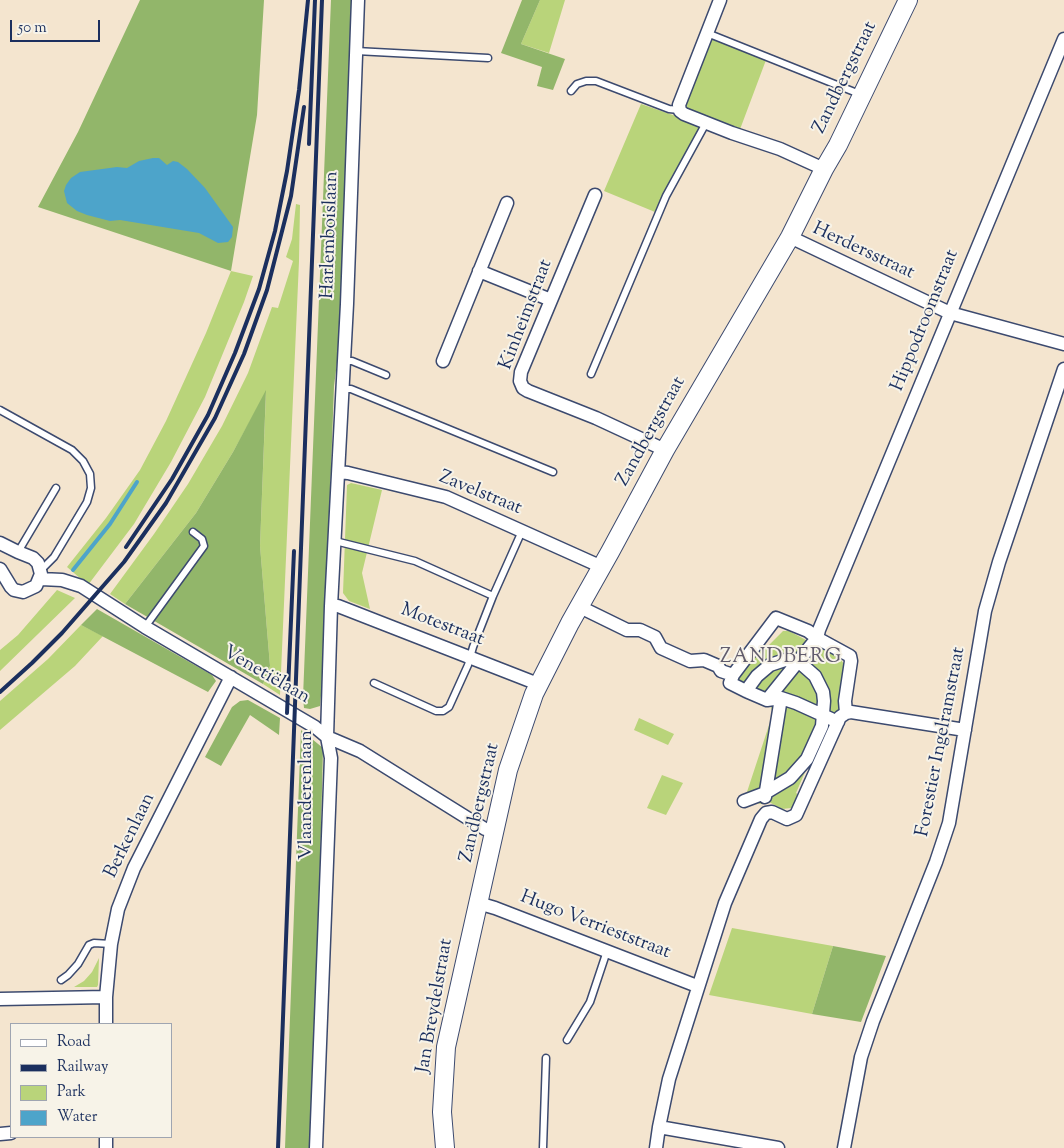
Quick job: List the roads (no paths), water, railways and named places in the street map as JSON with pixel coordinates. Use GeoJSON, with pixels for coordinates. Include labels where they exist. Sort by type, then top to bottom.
{"type":"FeatureCollection","features":[{"type":"Feature","properties":{"kind":"street","name":"Harlemboislaan"},"geometry":{"type":"LineString","coordinates":[[338,472],[358,0]]}},
{"type":"Feature","properties":{"kind":"street"},"geometry":{"type":"LineString","coordinates":[[720,0],[679,105],[679,110],[706,123],[780,149],[824,169]]}},
{"type":"Feature","properties":{"kind":"street","name":"Zandbergstraat"},"geometry":{"type":"LineString","coordinates":[[478,903],[508,770],[538,684],[665,450],[790,237],[838,145],[908,0]]}},
{"type":"Feature","properties":{"kind":"street","name":"Hippodroomstraat"},"geometry":{"type":"LineString","coordinates":[[817,638],[1064,39]]}},
{"type":"Feature","properties":{"kind":"street","name":"Kinheimstraat"},"geometry":{"type":"LineString","coordinates":[[595,195],[521,372],[520,381],[522,386],[528,391],[596,418],[665,450]]}},
{"type":"Feature","properties":{"kind":"street"},"geometry":{"type":"LineString","coordinates":[[443,361],[507,203]]}},
{"type":"Feature","properties":{"kind":"street","name":"Herdersstraat"},"geometry":{"type":"LineString","coordinates":[[790,237],[950,314],[1064,344]]}},
{"type":"Feature","properties":{"kind":"street"},"geometry":{"type":"LineString","coordinates":[[479,271],[552,300]]}},
{"type":"Feature","properties":{"kind":"street","name":"Forestier Ingelramstraat"},"geometry":{"type":"LineString","coordinates":[[844,1148],[862,1057],[872,1021],[943,843],[991,587],[1064,369]]}},
{"type":"Feature","properties":{"kind":"street","name":"Zavelstraat"},"geometry":{"type":"LineString","coordinates":[[338,472],[446,497],[602,567]]}},
{"type":"Feature","properties":{"kind":"street","name":"Vlaanderenlaan"},"geometry":{"type":"LineString","coordinates":[[316,1148],[331,758],[327,736],[331,606],[338,472]]}},
{"type":"Feature","properties":{"kind":"street"},"geometry":{"type":"LineString","coordinates":[[0,543],[33,558],[38,563],[41,574],[32,589],[19,592],[11,587],[0,569]]}},
{"type":"Feature","properties":{"kind":"street","name":"Venetiëlaan"},"geometry":{"type":"LineString","coordinates":[[41,574],[81,586],[145,627],[315,727],[327,736],[360,751],[485,829],[494,830]]}},
{"type":"Feature","properties":{"kind":"street","name":"Motestraat"},"geometry":{"type":"LineString","coordinates":[[331,606],[338,606],[538,684]]}},
{"type":"Feature","properties":{"kind":"street"},"geometry":{"type":"LineString","coordinates":[[580,607],[628,630],[640,630],[655,637],[661,648],[690,661],[704,660],[718,666],[721,671],[733,676]]}},
{"type":"Feature","properties":{"kind":"street"},"geometry":{"type":"LineString","coordinates":[[656,1148],[669,1079],[724,903],[760,821],[767,813],[774,812],[787,819],[796,815],[842,718],[852,661],[850,656],[808,631],[776,618],[733,676],[730,683],[746,691],[767,700],[781,698],[824,716],[842,718],[851,712],[965,730]]}},
{"type":"Feature","properties":{"kind":"street"},"geometry":{"type":"LineString","coordinates":[[767,700],[817,638]]}},
{"type":"Feature","properties":{"kind":"street"},"geometry":{"type":"LineString","coordinates":[[744,801],[765,793],[790,778],[807,759],[817,738],[824,716],[824,701],[820,683],[808,668],[798,661],[785,660],[770,665],[757,676],[746,691]]}},
{"type":"Feature","properties":{"kind":"street","name":"Berkenlaan"},"geometry":{"type":"LineString","coordinates":[[106,1023],[106,997],[111,944],[118,909],[134,868],[231,677]]}},
{"type":"Feature","properties":{"kind":"street"},"geometry":{"type":"LineString","coordinates":[[767,813],[765,793],[781,698]]}},
{"type":"Feature","properties":{"kind":"street","name":"Hugo Verrieststraat"},"geometry":{"type":"LineString","coordinates":[[478,903],[496,908],[697,986]]}},
{"type":"Feature","properties":{"kind":"street","name":"Jan Breydelstraat"},"geometry":{"type":"LineString","coordinates":[[444,1148],[442,1112],[446,1047],[478,903]]}},
{"type":"Feature","properties":{"kind":"street"},"geometry":{"type":"LineString","coordinates":[[0,999],[106,997]]}},
{"type":"Feature","properties":{"kind":"street"},"geometry":{"type":"LineString","coordinates":[[659,1127],[778,1148]]}},
{"type":"Feature","properties":{"kind":"lane"},"geometry":{"type":"LineString","coordinates":[[707,33],[862,95]]}},
{"type":"Feature","properties":{"kind":"lane"},"geometry":{"type":"LineString","coordinates":[[356,52],[488,58]]}},
{"type":"Feature","properties":{"kind":"lane"},"geometry":{"type":"LineString","coordinates":[[571,91],[577,84],[586,81],[596,81],[669,110],[679,110]]}},
{"type":"Feature","properties":{"kind":"lane"},"geometry":{"type":"LineString","coordinates":[[591,374],[666,196],[706,123]]}},
{"type":"Feature","properties":{"kind":"lane"},"geometry":{"type":"LineString","coordinates":[[344,360],[352,361],[386,375]]}},
{"type":"Feature","properties":{"kind":"lane"},"geometry":{"type":"LineString","coordinates":[[342,389],[351,389],[553,472]]}},
{"type":"Feature","properties":{"kind":"lane"},"geometry":{"type":"LineString","coordinates":[[0,410],[72,450],[87,467],[91,481],[87,502],[54,557],[41,574]]}},
{"type":"Feature","properties":{"kind":"lane"},"geometry":{"type":"LineString","coordinates":[[18,552],[56,488]]}},
{"type":"Feature","properties":{"kind":"lane"},"geometry":{"type":"LineString","coordinates":[[374,683],[436,711],[443,711],[449,708],[493,596],[522,531]]}},
{"type":"Feature","properties":{"kind":"lane"},"geometry":{"type":"LineString","coordinates":[[145,627],[204,546],[202,539],[193,532]]}},
{"type":"Feature","properties":{"kind":"lane"},"geometry":{"type":"LineString","coordinates":[[335,541],[415,561],[493,596]]}},
{"type":"Feature","properties":{"kind":"lane"},"geometry":{"type":"LineString","coordinates":[[62,980],[78,964],[89,945],[94,943],[111,944]]}},
{"type":"Feature","properties":{"kind":"lane"},"geometry":{"type":"LineString","coordinates":[[567,1040],[590,1002],[607,951]]}},
{"type":"Feature","properties":{"kind":"lane"},"geometry":{"type":"LineString","coordinates":[[543,1148],[546,1058]]}},
{"type":"Feature","properties":{"kind":"water"},"geometry":{"type":"Polygon","coordinates":[[[159,158],[167,165],[173,161],[178,162],[205,188],[233,227],[232,237],[228,242],[218,243],[199,233],[120,220],[110,221],[77,211],[67,203],[64,191],[66,185],[71,178],[80,172],[117,167],[127,168],[139,161],[159,158]]]}},
{"type":"Feature","properties":{"kind":"waterway"},"geometry":{"type":"LineString","coordinates":[[73,570],[110,524],[137,482]]}},
{"type":"Feature","properties":{"kind":"railway"},"geometry":{"type":"LineString","coordinates":[[126,547],[172,479],[208,415],[235,353],[259,289],[275,231],[287,171],[299,90],[308,0]]}},
{"type":"Feature","properties":{"kind":"railway"},"geometry":{"type":"LineString","coordinates":[[309,144],[315,0]]}},
{"type":"Feature","properties":{"kind":"railway"},"geometry":{"type":"LineString","coordinates":[[278,1148],[322,0]]}},
{"type":"Feature","properties":{"kind":"railway"},"geometry":{"type":"LineString","coordinates":[[0,692],[62,633],[124,562],[166,503],[215,418],[244,354],[267,290],[291,196],[304,107]]}},
{"type":"Feature","properties":{"kind":"railway"},"geometry":{"type":"LineString","coordinates":[[287,713],[294,551]]}},
{"type":"Feature","properties":{"kind":"district","name":"ZANDBERG"},"geometry":{"type":"Point","coordinates":[781,659]}}]}
